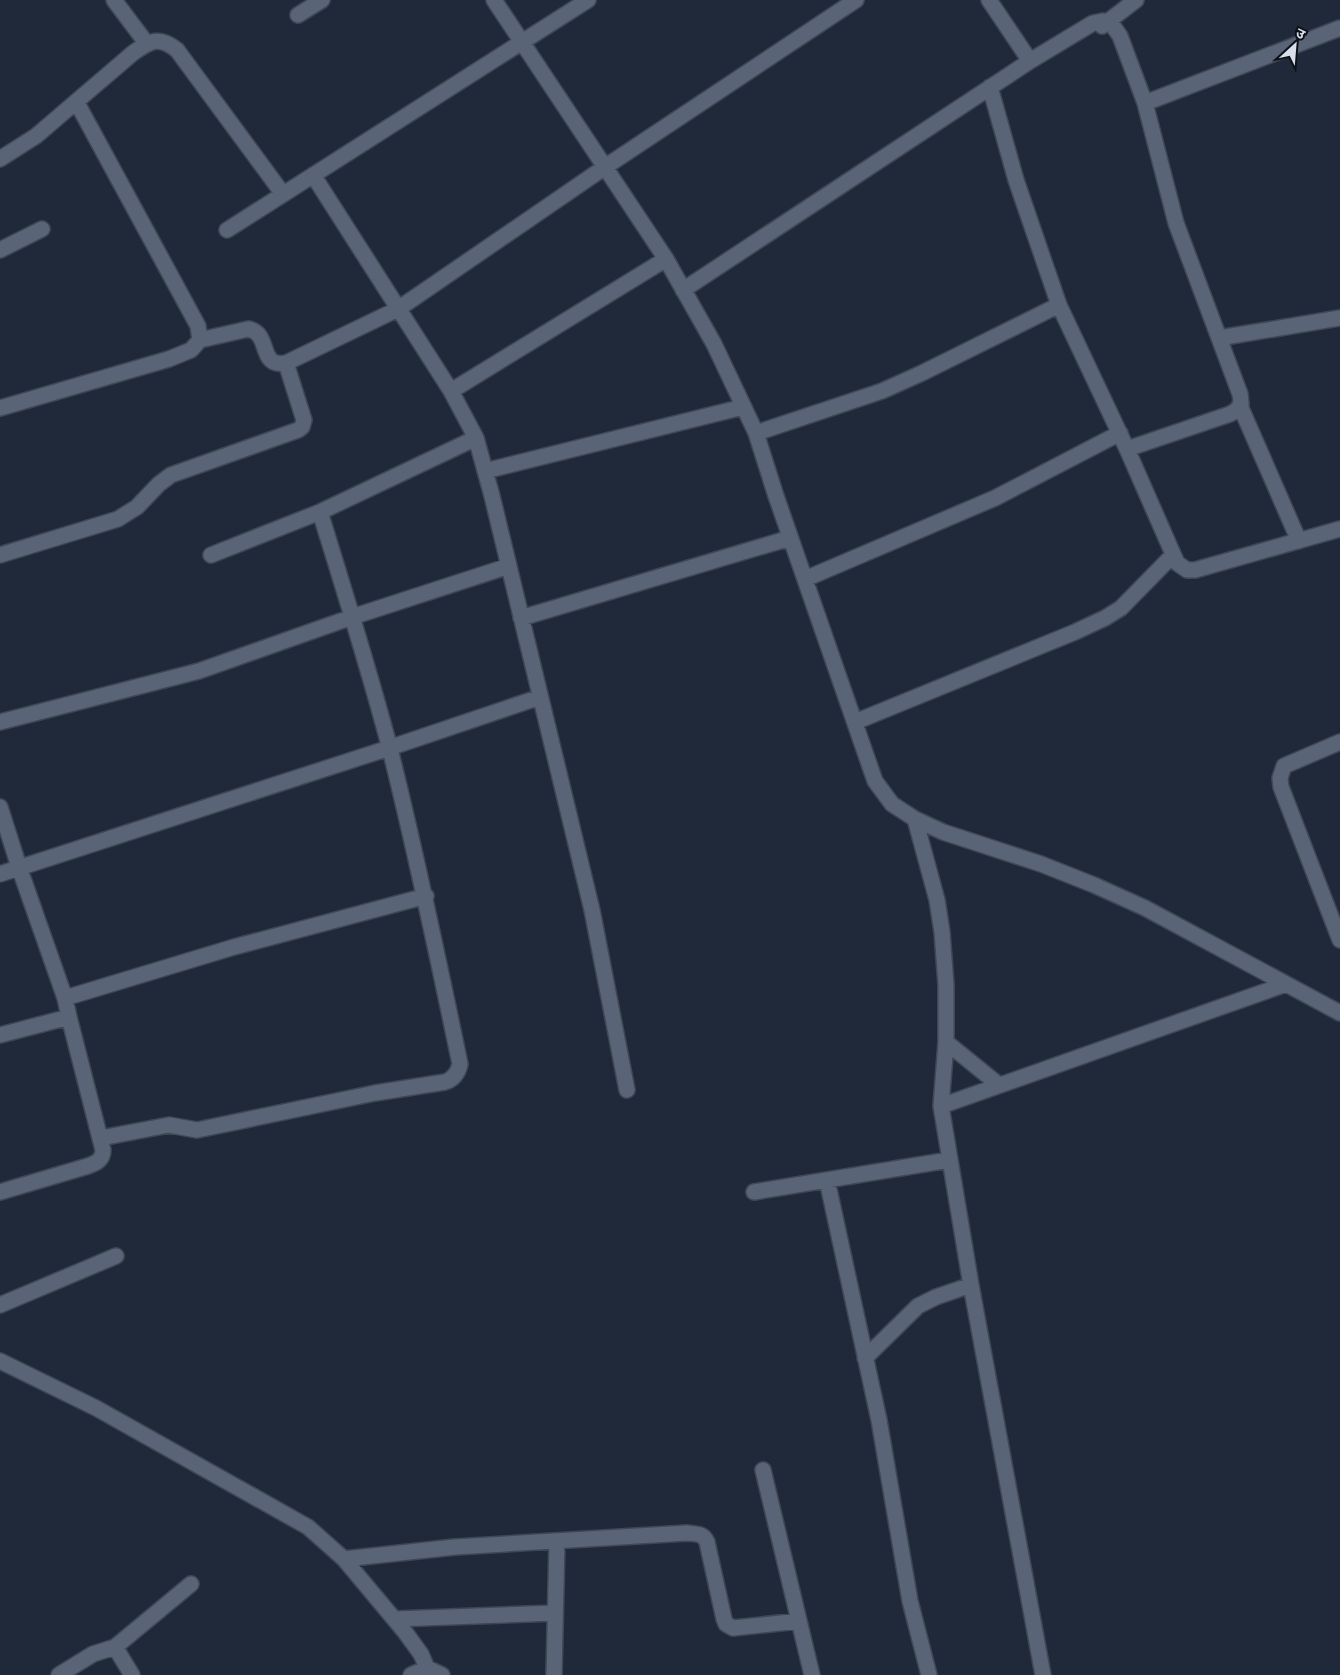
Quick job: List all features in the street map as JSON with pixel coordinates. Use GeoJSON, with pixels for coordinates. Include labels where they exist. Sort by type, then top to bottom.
{"type":"FeatureCollection","features":[{"type":"Feature","properties":{"kind":"street"},"geometry":{"type":"LineString","coordinates":[[114,0],[147,44]]}},
{"type":"Feature","properties":{"kind":"street"},"geometry":{"type":"LineString","coordinates":[[298,14],[322,0]]}},
{"type":"Feature","properties":{"kind":"street"},"geometry":{"type":"LineString","coordinates":[[494,0],[666,259],[714,344],[756,433],[790,538],[875,781],[892,804],[916,819],[943,832],[1041,864],[1145,908],[1340,1013]]}},
{"type":"Feature","properties":{"kind":"street"},"geometry":{"type":"LineString","coordinates":[[228,230],[588,0]]}},
{"type":"Feature","properties":{"kind":"street"},"geometry":{"type":"LineString","coordinates":[[0,408],[169,359],[191,350],[200,340],[248,329],[254,330],[260,336],[268,358],[272,362],[286,363],[398,309],[605,167],[856,0]]}},
{"type":"Feature","properties":{"kind":"street"},"geometry":{"type":"LineString","coordinates":[[989,0],[1030,61]]}},
{"type":"Feature","properties":{"kind":"street"},"geometry":{"type":"LineString","coordinates":[[1104,24],[1136,0]]}},
{"type":"Feature","properties":{"kind":"street"},"geometry":{"type":"LineString","coordinates":[[683,290],[1030,61],[1093,23],[1103,21],[1104,24],[1111,23],[1120,36],[1145,103],[1176,223],[1240,394],[1241,408],[1299,541]]}},
{"type":"Feature","properties":{"kind":"street"},"geometry":{"type":"LineString","coordinates":[[1145,103],[1340,28]]}},
{"type":"Feature","properties":{"kind":"street"},"geometry":{"type":"LineString","coordinates":[[0,159],[36,136],[77,103],[133,53],[156,40],[163,41],[177,50],[283,194]]}},
{"type":"Feature","properties":{"kind":"street"},"geometry":{"type":"LineString","coordinates":[[990,87],[1016,180],[1059,305],[1127,449],[1173,554],[1182,567],[1187,570],[1195,570],[1340,529]]}},
{"type":"Feature","properties":{"kind":"street"},"geometry":{"type":"LineString","coordinates":[[77,103],[198,326],[200,340]]}},
{"type":"Feature","properties":{"kind":"street"},"geometry":{"type":"LineString","coordinates":[[313,175],[451,391],[476,438],[592,910],[627,1090]]}},
{"type":"Feature","properties":{"kind":"street"},"geometry":{"type":"LineString","coordinates":[[0,250],[42,229]]}},
{"type":"Feature","properties":{"kind":"street"},"geometry":{"type":"LineString","coordinates":[[451,391],[666,259]]}},
{"type":"Feature","properties":{"kind":"street"},"geometry":{"type":"LineString","coordinates":[[756,433],[882,391],[1059,305]]}},
{"type":"Feature","properties":{"kind":"street"},"geometry":{"type":"LineString","coordinates":[[1219,338],[1340,318]]}},
{"type":"Feature","properties":{"kind":"street"},"geometry":{"type":"LineString","coordinates":[[0,555],[118,519],[137,507],[159,484],[171,475],[298,430],[303,424],[303,416],[286,363]]}},
{"type":"Feature","properties":{"kind":"street"},"geometry":{"type":"LineString","coordinates":[[1127,449],[1230,414],[1240,408],[1241,402]]}},
{"type":"Feature","properties":{"kind":"street"},"geometry":{"type":"LineString","coordinates":[[485,471],[743,407]]}},
{"type":"Feature","properties":{"kind":"street"},"geometry":{"type":"LineString","coordinates":[[805,579],[995,498],[1120,434]]}},
{"type":"Feature","properties":{"kind":"street"},"geometry":{"type":"LineString","coordinates":[[211,555],[320,512],[476,438]]}},
{"type":"Feature","properties":{"kind":"street"},"geometry":{"type":"LineString","coordinates":[[101,1138],[169,1124],[197,1130],[450,1080],[457,1073],[460,1064],[426,896],[390,748],[320,512]]}},
{"type":"Feature","properties":{"kind":"street"},"geometry":{"type":"LineString","coordinates":[[521,618],[790,538]]}},
{"type":"Feature","properties":{"kind":"street"},"geometry":{"type":"LineString","coordinates":[[855,722],[1105,618],[1121,608],[1173,554]]}},
{"type":"Feature","properties":{"kind":"street"},"geometry":{"type":"LineString","coordinates":[[0,722],[199,671],[352,617],[509,566]]}},
{"type":"Feature","properties":{"kind":"street"},"geometry":{"type":"LineString","coordinates":[[0,874],[390,748],[540,697]]}},
{"type":"Feature","properties":{"kind":"street"},"geometry":{"type":"LineString","coordinates":[[1340,742],[1290,762],[1284,766],[1280,778],[1281,787],[1340,940]]}},
{"type":"Feature","properties":{"kind":"street"},"geometry":{"type":"LineString","coordinates":[[0,807],[65,998],[68,1017],[101,1138],[103,1155],[94,1164],[0,1192]]}},
{"type":"Feature","properties":{"kind":"street"},"geometry":{"type":"LineString","coordinates":[[916,819],[937,900],[942,932],[946,985],[946,1042],[941,1106],[949,1160],[1043,1675]]}},
{"type":"Feature","properties":{"kind":"street"},"geometry":{"type":"LineString","coordinates":[[65,998],[234,947],[426,896]]}},
{"type":"Feature","properties":{"kind":"street"},"geometry":{"type":"LineString","coordinates":[[941,1106],[1286,984]]}},
{"type":"Feature","properties":{"kind":"street"},"geometry":{"type":"LineString","coordinates":[[0,1035],[68,1017]]}},
{"type":"Feature","properties":{"kind":"street"},"geometry":{"type":"LineString","coordinates":[[946,1042],[999,1085]]}},
{"type":"Feature","properties":{"kind":"street"},"geometry":{"type":"LineString","coordinates":[[754,1192],[949,1160]]}},
{"type":"Feature","properties":{"kind":"street"},"geometry":{"type":"LineString","coordinates":[[827,1180],[879,1420],[910,1601],[929,1675]]}},
{"type":"Feature","properties":{"kind":"street"},"geometry":{"type":"LineString","coordinates":[[0,1304],[116,1256]]}},
{"type":"Feature","properties":{"kind":"street"},"geometry":{"type":"LineString","coordinates":[[865,1358],[918,1306],[936,1297],[971,1285]]}},
{"type":"Feature","properties":{"kind":"street"},"geometry":{"type":"LineString","coordinates":[[0,1361],[96,1408],[308,1527],[344,1559],[421,1654],[429,1671]]}},
{"type":"Feature","properties":{"kind":"street"},"geometry":{"type":"LineString","coordinates":[[763,1470],[812,1675]]}},
{"type":"Feature","properties":{"kind":"street"},"geometry":{"type":"LineString","coordinates":[[344,1559],[455,1547],[687,1533],[700,1534],[707,1542],[724,1619],[728,1627],[800,1621]]}},
{"type":"Feature","properties":{"kind":"street"},"geometry":{"type":"LineString","coordinates":[[554,1675],[557,1541]]}},
{"type":"Feature","properties":{"kind":"street"},"geometry":{"type":"LineString","coordinates":[[59,1675],[93,1654],[115,1647],[191,1584]]}},
{"type":"Feature","properties":{"kind":"street"},"geometry":{"type":"LineString","coordinates":[[394,1619],[555,1613]]}},
{"type":"Feature","properties":{"kind":"street"},"geometry":{"type":"LineString","coordinates":[[115,1647],[132,1675]]}},
{"type":"Feature","properties":{"kind":"street"},"geometry":{"type":"LineString","coordinates":[[411,1675],[429,1671],[442,1675]]}}]}
